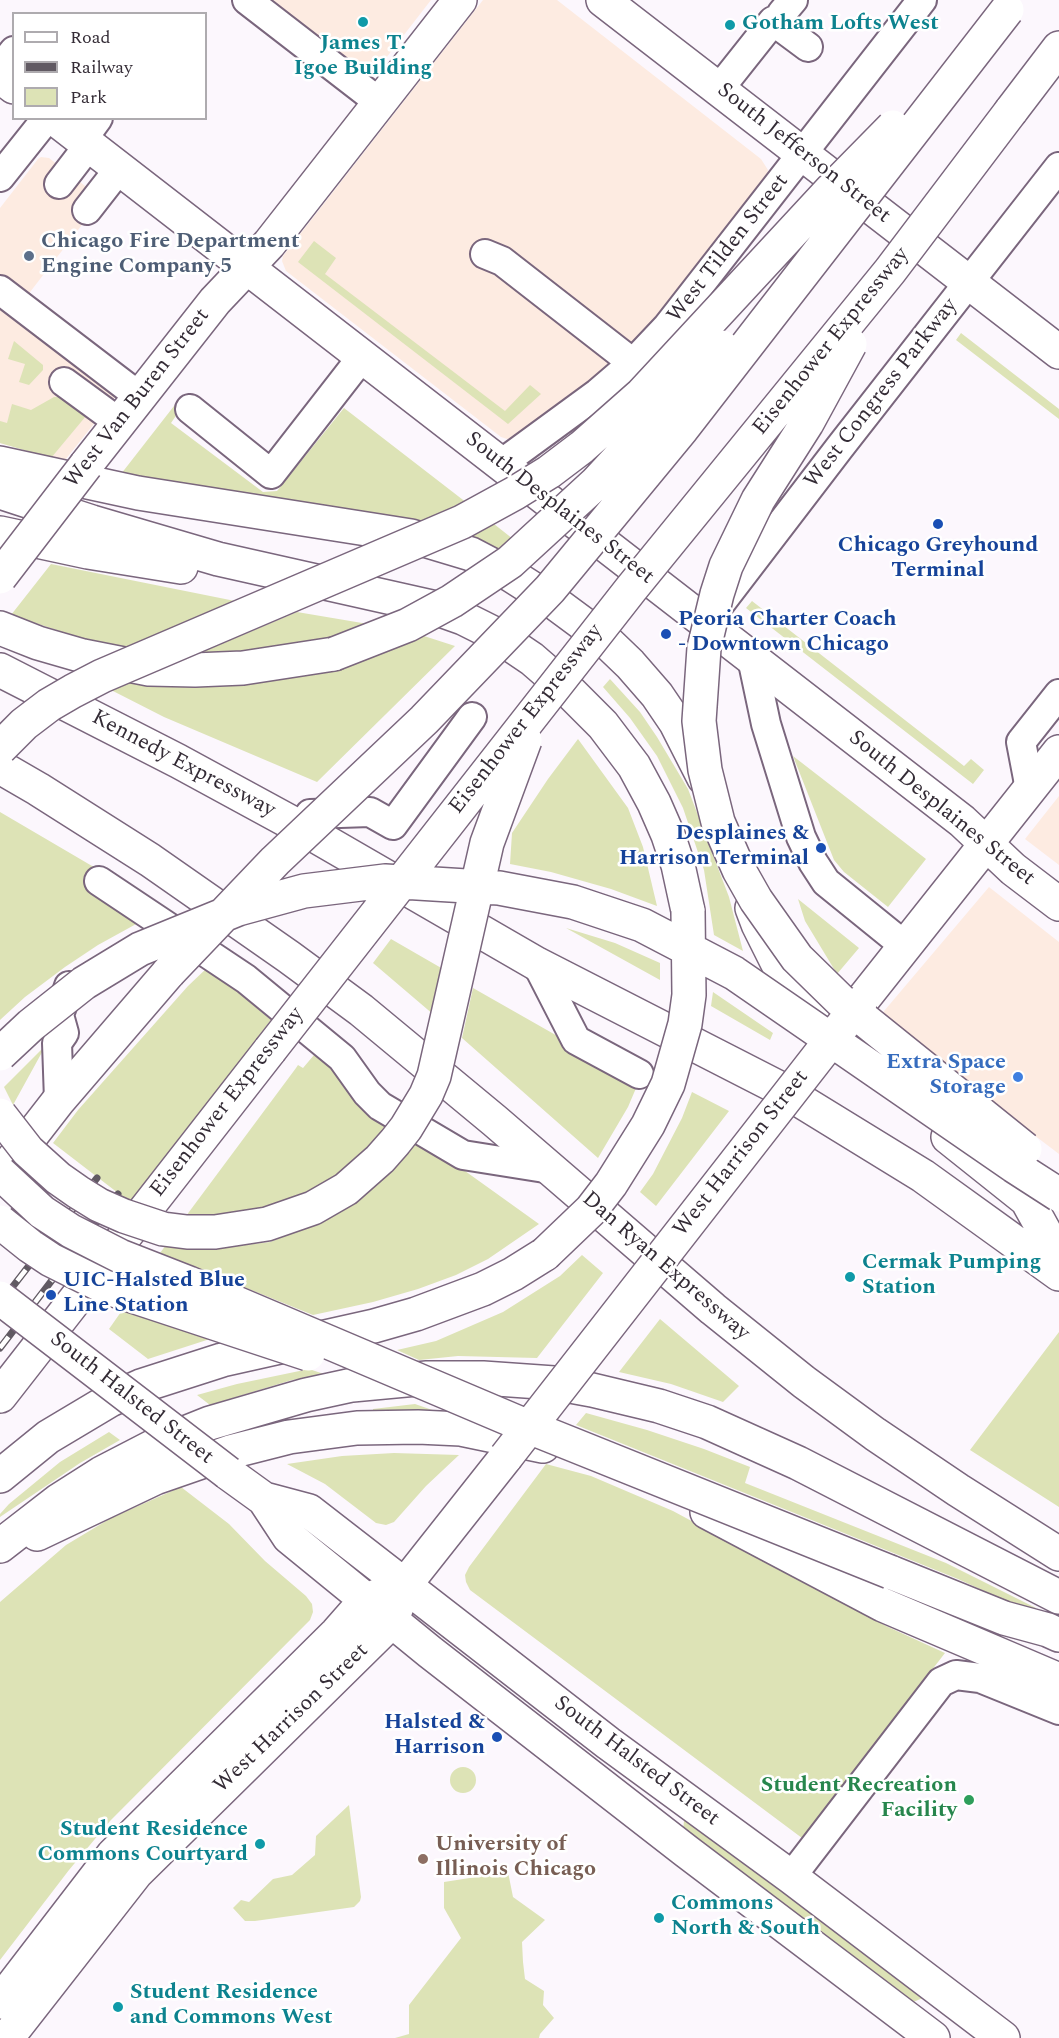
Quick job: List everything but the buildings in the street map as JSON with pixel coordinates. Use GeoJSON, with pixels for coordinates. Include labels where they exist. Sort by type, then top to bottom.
{"type":"FeatureCollection","features":[{"type":"Feature","properties":{"kind":"main road","name":"West Van Buren Street"},"geometry":{"type":"LineString","coordinates":[[0,577],[215,301],[269,244],[460,0]]}},
{"type":"Feature","properties":{"kind":"main road","name":"South Jefferson Street"},"geometry":{"type":"LineString","coordinates":[[603,0],[1059,352]]}},
{"type":"Feature","properties":{"kind":"main road"},"geometry":{"type":"LineString","coordinates":[[1011,5],[675,438],[550,589],[432,711],[275,861],[169,972],[59,1100],[0,1175],[42,1212],[96,1245],[519,1423],[1004,1618],[1059,1635]]}},
{"type":"Feature","properties":{"kind":"main road"},"geometry":{"type":"LineString","coordinates":[[0,748],[24,724],[49,705],[102,676],[440,532],[515,493],[549,472],[582,447],[642,394],[832,189],[1011,5]]}},
{"type":"Feature","properties":{"kind":"main road","name":"Eisenhower Expressway"},"geometry":{"type":"LineString","coordinates":[[0,1396],[631,589],[890,271],[1059,48]]}},
{"type":"Feature","properties":{"kind":"main road"},"geometry":{"type":"LineString","coordinates":[[1011,111],[1059,72]]}},
{"type":"Feature","properties":{"kind":"main road","name":"South Desplaines Street"},"geometry":{"type":"LineString","coordinates":[[57,120],[98,146],[246,268],[962,820],[1013,869],[1059,904]]}},
{"type":"Feature","properties":{"kind":"main road"},"geometry":{"type":"LineString","coordinates":[[0,628],[83,657],[149,669],[195,670],[243,668],[334,654],[408,625],[452,601],[510,562],[596,483],[655,417],[840,224]]}},
{"type":"Feature","properties":{"kind":"main road"},"geometry":{"type":"LineString","coordinates":[[890,271],[807,423],[758,500],[726,566],[704,648],[699,721],[705,770],[718,822],[739,870],[756,900],[797,958],[841,1001],[1024,1149],[1059,1181]]}},
{"type":"Feature","properties":{"kind":"main road"},"geometry":{"type":"LineString","coordinates":[[0,463],[138,493],[411,536],[471,554],[511,575],[555,603],[604,640],[630,664],[670,713],[693,752],[725,825],[758,924],[781,970],[807,1006],[917,1112],[1027,1200],[1059,1258]]}},
{"type":"Feature","properties":{"kind":"main road"},"geometry":{"type":"LineString","coordinates":[[0,492],[218,559],[432,607],[463,618],[495,634],[532,659],[603,725],[628,758],[654,803],[678,865],[688,911],[689,995],[685,1024],[668,1084],[648,1125],[611,1184],[591,1210],[545,1254],[483,1289],[416,1314],[374,1326],[222,1360],[141,1386],[110,1400],[48,1437],[0,1476]]}},
{"type":"Feature","properties":{"kind":"main road"},"geometry":{"type":"LineString","coordinates":[[0,533],[163,565],[340,586]]}},
{"type":"Feature","properties":{"kind":"main road","name":"Kennedy Expressway"},"geometry":{"type":"LineString","coordinates":[[0,670],[276,814],[537,964]]}},
{"type":"Feature","properties":{"kind":"main road"},"geometry":{"type":"LineString","coordinates":[[0,1115],[28,1151],[58,1178],[78,1192],[99,1205],[124,1216],[163,1229],[215,1232],[267,1224],[313,1208],[346,1189],[380,1159],[406,1128],[426,1095],[434,1076],[487,843],[520,752],[548,694]]}},
{"type":"Feature","properties":{"kind":"main road","name":"West Harrison Street"},"geometry":{"type":"LineString","coordinates":[[7,2038],[136,1873],[392,1621],[404,1586],[1059,752]]}},
{"type":"Feature","properties":{"kind":"main road","name":"Dan Ryan Expressway"},"geometry":{"type":"LineString","coordinates":[[0,767],[150,860],[289,957],[407,1047],[713,1309],[804,1382],[875,1434],[958,1490],[1059,1554]]}},
{"type":"Feature","properties":{"kind":"main road"},"geometry":{"type":"LineString","coordinates":[[0,1054],[30,1025],[84,982],[140,949],[238,909],[304,891],[384,881],[498,888],[573,902],[642,925],[734,973],[994,1153],[1059,1195]]}},
{"type":"Feature","properties":{"kind":"main road"},"geometry":{"type":"LineString","coordinates":[[537,964],[731,1062],[818,1111],[923,1176],[1059,1274]]}},
{"type":"Feature","properties":{"kind":"main road"},"geometry":{"type":"LineString","coordinates":[[0,1221],[51,1260],[105,1287],[351,1368],[449,1393]]}},
{"type":"Feature","properties":{"kind":"main road","name":"South Halsted Street"},"geometry":{"type":"LineString","coordinates":[[0,1298],[264,1499],[289,1537],[392,1621],[620,1800],[933,2038]]}},
{"type":"Feature","properties":{"kind":"main road"},"geometry":{"type":"LineString","coordinates":[[0,1549],[58,1501],[102,1473],[160,1443],[210,1423],[306,1395],[352,1385],[427,1378],[483,1378],[554,1383],[592,1390],[659,1406],[707,1422],[798,1463],[1059,1597]]}},
{"type":"Feature","properties":{"kind":"main road"},"geometry":{"type":"LineString","coordinates":[[0,1549],[155,1478],[230,1452],[289,1437],[357,1428],[461,1429],[529,1442],[598,1461],[732,1524],[883,1605],[1059,1680]]}},
{"type":"Feature","properties":{"kind":"main road","name":"South Halsted Street"},"geometry":{"type":"LineString","coordinates":[[264,1499],[309,1511],[608,1743],[791,1877],[1003,2038]]}},
{"type":"Feature","properties":{"kind":"main road","name":"West Harrison Street"},"geometry":{"type":"LineString","coordinates":[[0,2002],[113,1855],[337,1633],[366,1600],[404,1586]]}},
{"type":"Feature","properties":{"kind":"main road"},"geometry":{"type":"LineString","coordinates":[[1004,1618],[1059,1650]]}},
{"type":"Feature","properties":{"kind":"street"},"geometry":{"type":"LineString","coordinates":[[247,0],[379,102]]}},
{"type":"Feature","properties":{"kind":"street","name":"West Tilden Street"},"geometry":{"type":"LineString","coordinates":[[501,464],[598,393],[633,363],[667,327],[922,0]]}},
{"type":"Feature","properties":{"kind":"street"},"geometry":{"type":"LineString","coordinates":[[719,90],[773,21],[808,47]]}},
{"type":"Feature","properties":{"kind":"street"},"geometry":{"type":"LineString","coordinates":[[0,68],[12,53]]}},
{"type":"Feature","properties":{"kind":"street"},"geometry":{"type":"LineString","coordinates":[[0,177],[45,120]]}},
{"type":"Feature","properties":{"kind":"street"},"geometry":{"type":"LineString","coordinates":[[98,146],[73,196],[98,146]]}},
{"type":"Feature","properties":{"kind":"street","name":"West Congress Parkway"},"geometry":{"type":"LineString","coordinates":[[706,623],[832,441],[969,283],[1059,167]]}},
{"type":"Feature","properties":{"kind":"street"},"geometry":{"type":"LineString","coordinates":[[499,255],[633,363]]}},
{"type":"Feature","properties":{"kind":"street"},"geometry":{"type":"LineString","coordinates":[[0,290],[140,397]]}},
{"type":"Feature","properties":{"kind":"street"},"geometry":{"type":"LineString","coordinates":[[190,410],[271,474],[362,357]]}},
{"type":"Feature","properties":{"kind":"street"},"geometry":{"type":"LineString","coordinates":[[64,382],[120,423]]}},
{"type":"Feature","properties":{"kind":"street"},"geometry":{"type":"LineString","coordinates":[[752,658],[766,724],[801,837],[813,862],[826,882],[905,946]]}},
{"type":"Feature","properties":{"kind":"street"},"geometry":{"type":"LineString","coordinates":[[1030,789],[1021,742],[1059,694]]}},
{"type":"Feature","properties":{"kind":"street"},"geometry":{"type":"LineString","coordinates":[[276,814],[370,812],[393,825],[472,717]]}},
{"type":"Feature","properties":{"kind":"street"},"geometry":{"type":"LineString","coordinates":[[99,880],[246,979],[342,1058],[367,1093],[380,1106],[463,1155],[551,1169]]}},
{"type":"Feature","properties":{"kind":"street"},"geometry":{"type":"LineString","coordinates":[[537,964],[576,1040],[639,1074]]}},
{"type":"Feature","properties":{"kind":"street"},"geometry":{"type":"LineString","coordinates":[[59,1100],[57,1043],[64,1033],[59,1015],[75,970]]}},
{"type":"Feature","properties":{"kind":"street"},"geometry":{"type":"LineString","coordinates":[[791,1877],[941,1682],[956,1675],[980,1678],[1059,1710]]}},
{"type":"Feature","properties":{"kind":"shaded area"},"geometry":{"type":"Polygon","coordinates":[[[247,0],[431,0],[362,89],[247,0]]]}},
{"type":"Feature","properties":{"kind":"shaded area"},"geometry":{"type":"Polygon","coordinates":[[[483,0],[557,0],[761,159],[768,170],[767,176],[639,340],[516,437],[507,439],[501,437],[286,271],[282,261],[283,256],[483,0]]]}},
{"type":"Feature","properties":{"kind":"shaded area"},"geometry":{"type":"Polygon","coordinates":[[[41,157],[49,158],[102,199],[20,305],[125,385],[65,460],[0,443],[0,208],[41,157]]]}},
{"type":"Feature","properties":{"kind":"shaded area"},"geometry":{"type":"Polygon","coordinates":[[[1059,796],[1059,865],[1025,839],[1059,796]]]}},
{"type":"Feature","properties":{"kind":"shaded area","name":"Extra Space Storage"},"geometry":{"type":"Polygon","coordinates":[[[989,887],[1059,942],[1059,1154],[879,1017],[989,887]]]}},
{"type":"Feature","properties":{"kind":"green space"},"geometry":{"type":"Polygon","coordinates":[[[314,241],[336,258],[325,274],[505,411],[530,385],[541,394],[508,424],[298,262],[314,241]]]}},
{"type":"Feature","properties":{"kind":"green space"},"geometry":{"type":"Polygon","coordinates":[[[961,333],[1059,409],[1059,419],[956,340],[961,333]]]}},
{"type":"Feature","properties":{"kind":"green space"},"geometry":{"type":"Polygon","coordinates":[[[14,341],[43,365],[43,370],[29,385],[19,382],[25,364],[8,359],[14,341]]]}},
{"type":"Feature","properties":{"kind":"green space"},"geometry":{"type":"Polygon","coordinates":[[[54,397],[60,397],[86,416],[51,458],[0,443],[0,421],[7,423],[12,404],[31,410],[54,397]]]}},
{"type":"Feature","properties":{"kind":"green space"},"geometry":{"type":"Polygon","coordinates":[[[181,397],[182,407],[171,423],[263,492],[277,491],[344,408],[467,503],[424,524],[121,474],[181,397]]]}},
{"type":"Feature","properties":{"kind":"green space"},"geometry":{"type":"Polygon","coordinates":[[[494,524],[513,539],[500,550],[468,538],[494,524]]]}},
{"type":"Feature","properties":{"kind":"green space"},"geometry":{"type":"Polygon","coordinates":[[[51,564],[240,602],[128,649],[93,642],[11,615],[51,564]]]}},
{"type":"Feature","properties":{"kind":"green space"},"geometry":{"type":"Polygon","coordinates":[[[752,601],[964,766],[971,759],[984,770],[973,784],[746,608],[752,601]]]}},
{"type":"Feature","properties":{"kind":"green space"},"geometry":{"type":"Polygon","coordinates":[[[297,612],[368,624],[327,639],[277,649],[193,656],[297,612]]]}},
{"type":"Feature","properties":{"kind":"green space"},"geometry":{"type":"Polygon","coordinates":[[[424,636],[455,646],[317,782],[164,717],[111,690],[134,681],[210,686],[272,681],[368,659],[424,636]]]}},
{"type":"Feature","properties":{"kind":"green space"},"geometry":{"type":"Polygon","coordinates":[[[610,679],[640,712],[688,789],[729,897],[743,951],[714,935],[704,870],[683,808],[657,756],[630,718],[603,687],[610,679]]]}},
{"type":"Feature","properties":{"kind":"green space"},"geometry":{"type":"Polygon","coordinates":[[[578,739],[628,808],[643,847],[657,906],[611,889],[551,872],[510,864],[512,833],[578,739]]]}},
{"type":"Feature","properties":{"kind":"green space"},"geometry":{"type":"Polygon","coordinates":[[[793,756],[926,859],[888,907],[844,872],[834,860],[793,756]]]}},
{"type":"Feature","properties":{"kind":"green space"},"geometry":{"type":"Polygon","coordinates":[[[0,812],[104,873],[138,923],[98,945],[65,967],[25,997],[0,1020],[0,812]]]}},
{"type":"Feature","properties":{"kind":"green space"},"geometry":{"type":"Polygon","coordinates":[[[798,899],[859,948],[837,974],[805,921],[798,899]]]}},
{"type":"Feature","properties":{"kind":"green space"},"geometry":{"type":"Polygon","coordinates":[[[566,928],[615,943],[660,963],[660,980],[566,928]]]}},
{"type":"Feature","properties":{"kind":"green space"},"geometry":{"type":"Polygon","coordinates":[[[391,939],[443,969],[434,1015],[373,963],[391,939]]]}},
{"type":"Feature","properties":{"kind":"green space"},"geometry":{"type":"Polygon","coordinates":[[[208,967],[271,1020],[131,1203],[53,1143],[78,1110],[188,986],[208,967]]]}},
{"type":"Feature","properties":{"kind":"green space"},"geometry":{"type":"Polygon","coordinates":[[[473,988],[575,1046],[645,1067],[628,1107],[598,1158],[462,1038],[473,988]]]}},
{"type":"Feature","properties":{"kind":"green space"},"geometry":{"type":"Polygon","coordinates":[[[713,992],[773,1033],[770,1040],[711,1006],[713,992]]]}},
{"type":"Feature","properties":{"kind":"green space"},"geometry":{"type":"Polygon","coordinates":[[[46,1045],[13,1105],[4,1087],[46,1045]]]}},
{"type":"Feature","properties":{"kind":"green space"},"geometry":{"type":"Polygon","coordinates":[[[314,1055],[329,1063],[361,1105],[388,1129],[340,1174],[321,1187],[279,1205],[234,1215],[186,1216],[298,1065],[303,1068],[314,1055]]]}},
{"type":"Feature","properties":{"kind":"green space"},"geometry":{"type":"Polygon","coordinates":[[[692,1092],[729,1111],[656,1206],[640,1192],[653,1174],[682,1118],[692,1092]]]}},
{"type":"Feature","properties":{"kind":"green space"},"geometry":{"type":"Polygon","coordinates":[[[419,1138],[539,1224],[488,1259],[456,1275],[373,1302],[313,1315],[160,1253],[166,1245],[221,1248],[270,1242],[322,1222],[373,1188],[399,1163],[419,1138]]]}},
{"type":"Feature","properties":{"kind":"green space"},"geometry":{"type":"Polygon","coordinates":[[[582,1255],[603,1273],[537,1358],[458,1356],[419,1360],[397,1350],[436,1341],[503,1312],[560,1276],[582,1255]]]}},
{"type":"Feature","properties":{"kind":"green space"},"geometry":{"type":"Polygon","coordinates":[[[123,1309],[213,1338],[148,1359],[109,1329],[123,1309]]]}},
{"type":"Feature","properties":{"kind":"green space"},"geometry":{"type":"Polygon","coordinates":[[[660,1319],[739,1386],[723,1402],[671,1384],[619,1372],[660,1319]]]}},
{"type":"Feature","properties":{"kind":"green space"},"geometry":{"type":"Polygon","coordinates":[[[1059,1332],[1059,1507],[970,1450],[1059,1332]]]}},
{"type":"Feature","properties":{"kind":"green space"},"geometry":{"type":"Polygon","coordinates":[[[309,1369],[327,1375],[292,1380],[210,1405],[197,1395],[237,1384],[309,1369]]]}},
{"type":"Feature","properties":{"kind":"green space"},"geometry":{"type":"Polygon","coordinates":[[[415,1404],[444,1414],[373,1412],[373,1409],[415,1404]]]}},
{"type":"Feature","properties":{"kind":"green space"},"geometry":{"type":"Polygon","coordinates":[[[586,1413],[647,1430],[750,1467],[745,1483],[946,1563],[1036,1608],[1032,1613],[958,1579],[576,1425],[586,1413]]]}},
{"type":"Feature","properties":{"kind":"green space"},"geometry":{"type":"Polygon","coordinates":[[[109,1432],[120,1440],[80,1463],[0,1517],[9,1504],[60,1462],[109,1432]]]}},
{"type":"Feature","properties":{"kind":"green space"},"geometry":{"type":"Polygon","coordinates":[[[394,1453],[459,1455],[426,1486],[394,1522],[386,1525],[376,1523],[325,1484],[287,1464],[342,1456],[394,1453]]]}},
{"type":"Feature","properties":{"kind":"green space"},"geometry":{"type":"Polygon","coordinates":[[[546,1464],[591,1476],[673,1511],[886,1626],[945,1653],[802,1838],[470,1590],[465,1575],[469,1567],[546,1464]]]}},
{"type":"Feature","properties":{"kind":"green space"},"geometry":{"type":"Polygon","coordinates":[[[181,1487],[229,1524],[265,1561],[306,1596],[312,1604],[313,1612],[310,1620],[110,1821],[0,1960],[0,1602],[66,1545],[111,1518],[181,1487]]]}},
{"type":"Feature","properties":{"kind":"green space"},"geometry":{"type":"Polygon","coordinates":[[[463,1767],[472,1771],[476,1780],[472,1789],[463,1793],[454,1789],[450,1780],[454,1771],[463,1767]]]}},
{"type":"Feature","properties":{"kind":"green space"},"geometry":{"type":"Polygon","coordinates":[[[349,1805],[360,1901],[354,1907],[245,1921],[233,1908],[241,1900],[249,1902],[273,1879],[292,1875],[315,1855],[316,1836],[349,1805]]]}},
{"type":"Feature","properties":{"kind":"green space"},"geometry":{"type":"Polygon","coordinates":[[[684,1821],[689,1821],[925,1997],[911,2003],[683,1830],[684,1821]]]}},
{"type":"Feature","properties":{"kind":"green space"},"geometry":{"type":"Polygon","coordinates":[[[508,1872],[513,1897],[545,1920],[522,1942],[523,1962],[525,1979],[544,1991],[543,2005],[554,2018],[539,2038],[395,2038],[409,2034],[409,2005],[461,1938],[444,1908],[444,1882],[508,1872]]]}},
{"type":"Feature","properties":{"kind":"railway"},"geometry":{"type":"LineString","coordinates":[[0,1303],[97,1178]]}},
{"type":"Feature","properties":{"kind":"railway"},"geometry":{"type":"LineString","coordinates":[[0,1348],[118,1194]]}},
{"type":"Feature","properties":{"kind":"place","name":"James T. Igoe Building"},"geometry":{"type":"Point","coordinates":[363,22]}},
{"type":"Feature","properties":{"kind":"place","name":"Gotham Lofts West"},"geometry":{"type":"Point","coordinates":[730,25]}},
{"type":"Feature","properties":{"kind":"place","name":"Chicago Fire Department Engine Company 5"},"geometry":{"type":"Point","coordinates":[29,256]}},
{"type":"Feature","properties":{"kind":"place","name":"Chicago Greyhound Terminal"},"geometry":{"type":"Point","coordinates":[938,524]}},
{"type":"Feature","properties":{"kind":"place","name":"Peoria Charter Coach - Downtown Chicago"},"geometry":{"type":"Point","coordinates":[666,634]}},
{"type":"Feature","properties":{"kind":"place","name":"Desplaines & Harrison Terminal"},"geometry":{"type":"Point","coordinates":[821,848]}},
{"type":"Feature","properties":{"kind":"place","name":"Extra Space Storage"},"geometry":{"type":"Point","coordinates":[1018,1077]}},
{"type":"Feature","properties":{"kind":"place","name":"Cermak Pumping Station"},"geometry":{"type":"Point","coordinates":[850,1277]}},
{"type":"Feature","properties":{"kind":"place","name":"UIC-Halsted Blue Line Station"},"geometry":{"type":"Point","coordinates":[51,1295]}},
{"type":"Feature","properties":{"kind":"place","name":"Halsted & Harrison"},"geometry":{"type":"Point","coordinates":[497,1737]}},
{"type":"Feature","properties":{"kind":"place","name":"Student Recreation Facility"},"geometry":{"type":"Point","coordinates":[969,1800]}},
{"type":"Feature","properties":{"kind":"place","name":"Student Residence Commons Courtyard"},"geometry":{"type":"Point","coordinates":[260,1844]}},
{"type":"Feature","properties":{"kind":"place","name":"University of Illinois Chicago"},"geometry":{"type":"Point","coordinates":[423,1859]}},
{"type":"Feature","properties":{"kind":"place","name":"Commons North & South"},"geometry":{"type":"Point","coordinates":[659,1918]}},
{"type":"Feature","properties":{"kind":"place","name":"Student Residence and Commons West"},"geometry":{"type":"Point","coordinates":[118,2007]}}]}
